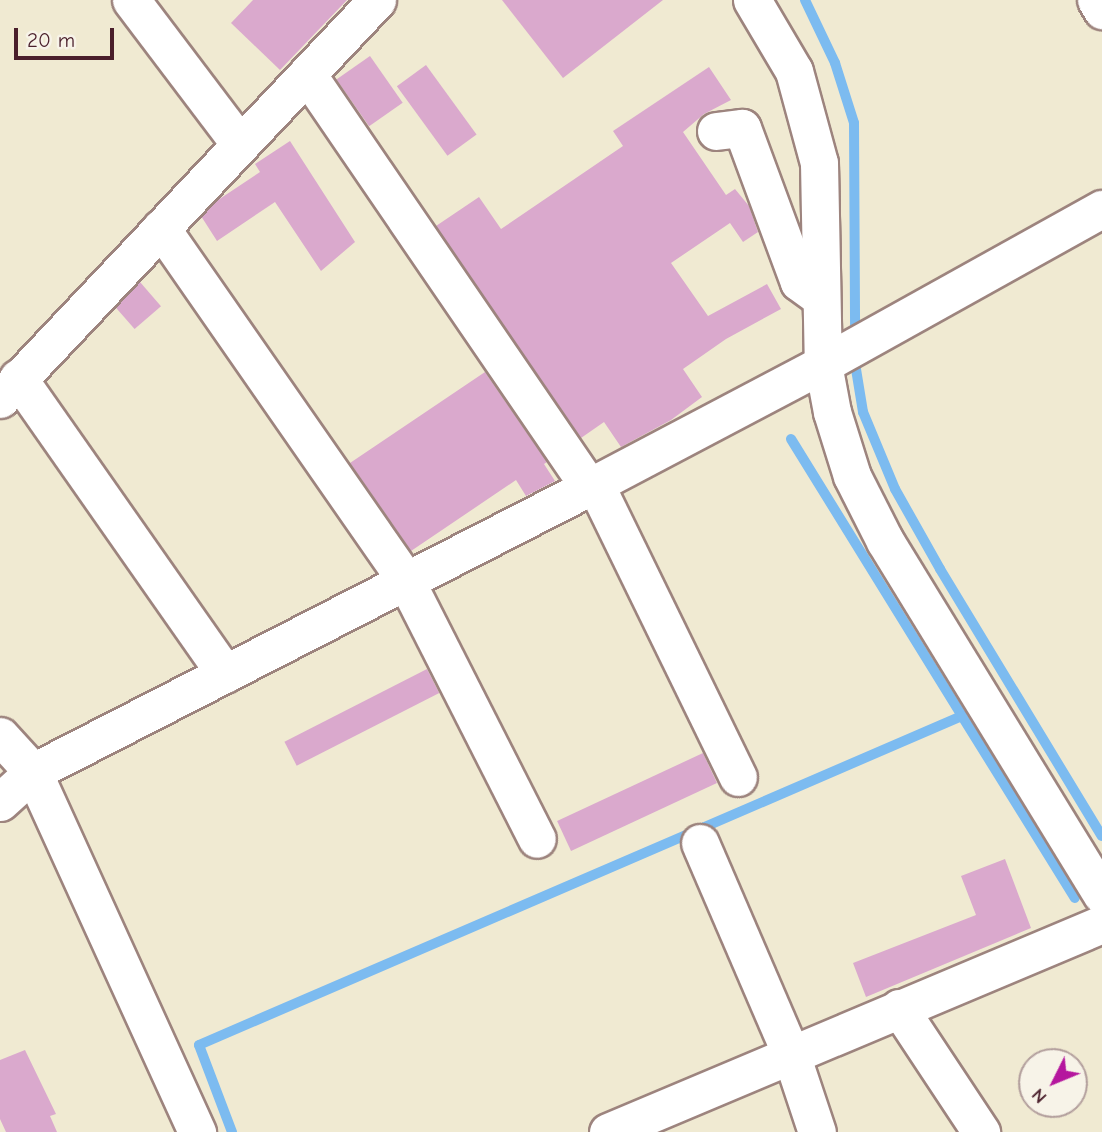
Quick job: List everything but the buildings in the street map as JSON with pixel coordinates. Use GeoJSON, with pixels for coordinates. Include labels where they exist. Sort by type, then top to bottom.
{"type":"FeatureCollection","features":[{"type":"Feature","properties":{"kind":"street"},"geometry":{"type":"LineString","coordinates":[[131,0],[240,144]]}},
{"type":"Feature","properties":{"kind":"street"},"geometry":{"type":"LineString","coordinates":[[225,674],[10,375],[161,228],[377,0]]}},
{"type":"Feature","properties":{"kind":"street"},"geometry":{"type":"LineString","coordinates":[[752,0],[794,71],[820,163],[822,364],[832,412],[852,476],[885,541],[1102,895]]}},
{"type":"Feature","properties":{"kind":"street"},"geometry":{"type":"LineString","coordinates":[[1096,0],[1102,10]]}},
{"type":"Feature","properties":{"kind":"street"},"geometry":{"type":"LineString","coordinates":[[307,75],[592,485],[738,777]]}},
{"type":"Feature","properties":{"kind":"street"},"geometry":{"type":"LineString","coordinates":[[716,131],[742,128],[799,282],[820,297]]}},
{"type":"Feature","properties":{"kind":"street"},"geometry":{"type":"LineString","coordinates":[[0,803],[33,772],[822,364],[1102,209]]}},
{"type":"Feature","properties":{"kind":"street"},"geometry":{"type":"LineString","coordinates":[[161,228],[407,580],[537,839]]}},
{"type":"Feature","properties":{"kind":"street"},"geometry":{"type":"LineString","coordinates":[[0,736],[33,772],[197,1132]]}},
{"type":"Feature","properties":{"kind":"street"},"geometry":{"type":"LineString","coordinates":[[700,843],[791,1054],[817,1132]]}},
{"type":"Feature","properties":{"kind":"street"},"geometry":{"type":"LineString","coordinates":[[608,1132],[1102,924]]}},
{"type":"Feature","properties":{"kind":"street"},"geometry":{"type":"LineString","coordinates":[[899,1008],[981,1132]]}},
{"type":"Feature","properties":{"kind":"waterway"},"geometry":{"type":"LineString","coordinates":[[805,0],[835,63],[854,123],[855,332]]}},
{"type":"Feature","properties":{"kind":"waterway"},"geometry":{"type":"LineString","coordinates":[[855,363],[863,412],[895,489],[940,569],[1102,836]]}},
{"type":"Feature","properties":{"kind":"waterway"},"geometry":{"type":"LineString","coordinates":[[791,439],[962,716]]}},
{"type":"Feature","properties":{"kind":"waterway"},"geometry":{"type":"LineString","coordinates":[[232,1132],[199,1045],[962,716],[1075,898]]}}]}
